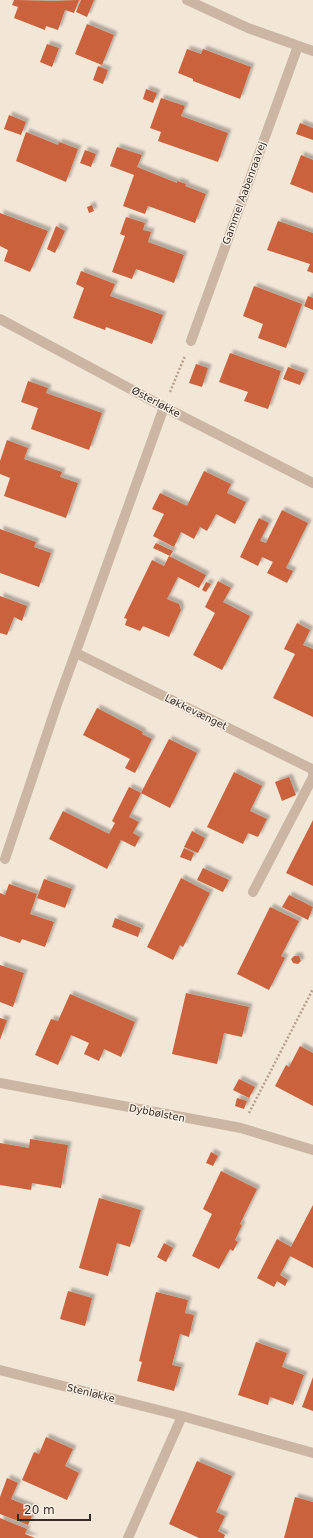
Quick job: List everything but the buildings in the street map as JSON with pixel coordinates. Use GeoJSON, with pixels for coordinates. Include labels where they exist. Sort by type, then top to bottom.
{"type":"FeatureCollection","features":[{"type":"Feature","properties":{"kind":"street"},"geometry":{"type":"LineString","coordinates":[[187,0],[248,28],[313,51]]}},
{"type":"Feature","properties":{"kind":"street","name":"Gammel Aabenraavej"},"geometry":{"type":"LineString","coordinates":[[191,340],[298,46]]}},
{"type":"Feature","properties":{"kind":"street","name":"Østerløkke"},"geometry":{"type":"LineString","coordinates":[[0,319],[164,407],[313,483]]}},
{"type":"Feature","properties":{"kind":"street"},"geometry":{"type":"LineString","coordinates":[[5,858],[76,653],[164,407]]}},
{"type":"Feature","properties":{"kind":"street","name":"Løkkevænget"},"geometry":{"type":"LineString","coordinates":[[76,653],[312,769],[313,773]]}},
{"type":"Feature","properties":{"kind":"street"},"geometry":{"type":"LineString","coordinates":[[253,892],[313,777]]}},
{"type":"Feature","properties":{"kind":"street","name":"Dybbølsten"},"geometry":{"type":"LineString","coordinates":[[0,1083],[242,1128],[313,1150]]}},
{"type":"Feature","properties":{"kind":"street","name":"Stenløkke"},"geometry":{"type":"LineString","coordinates":[[0,1370],[182,1416],[313,1453]]}},
{"type":"Feature","properties":{"kind":"street"},"geometry":{"type":"LineString","coordinates":[[128,1538],[182,1416]]}},
{"type":"Feature","properties":{"kind":"path"},"geometry":{"type":"LineString","coordinates":[[164,407],[191,340]]}},
{"type":"Feature","properties":{"kind":"path"},"geometry":{"type":"LineString","coordinates":[[242,1128],[313,990]]}}]}
